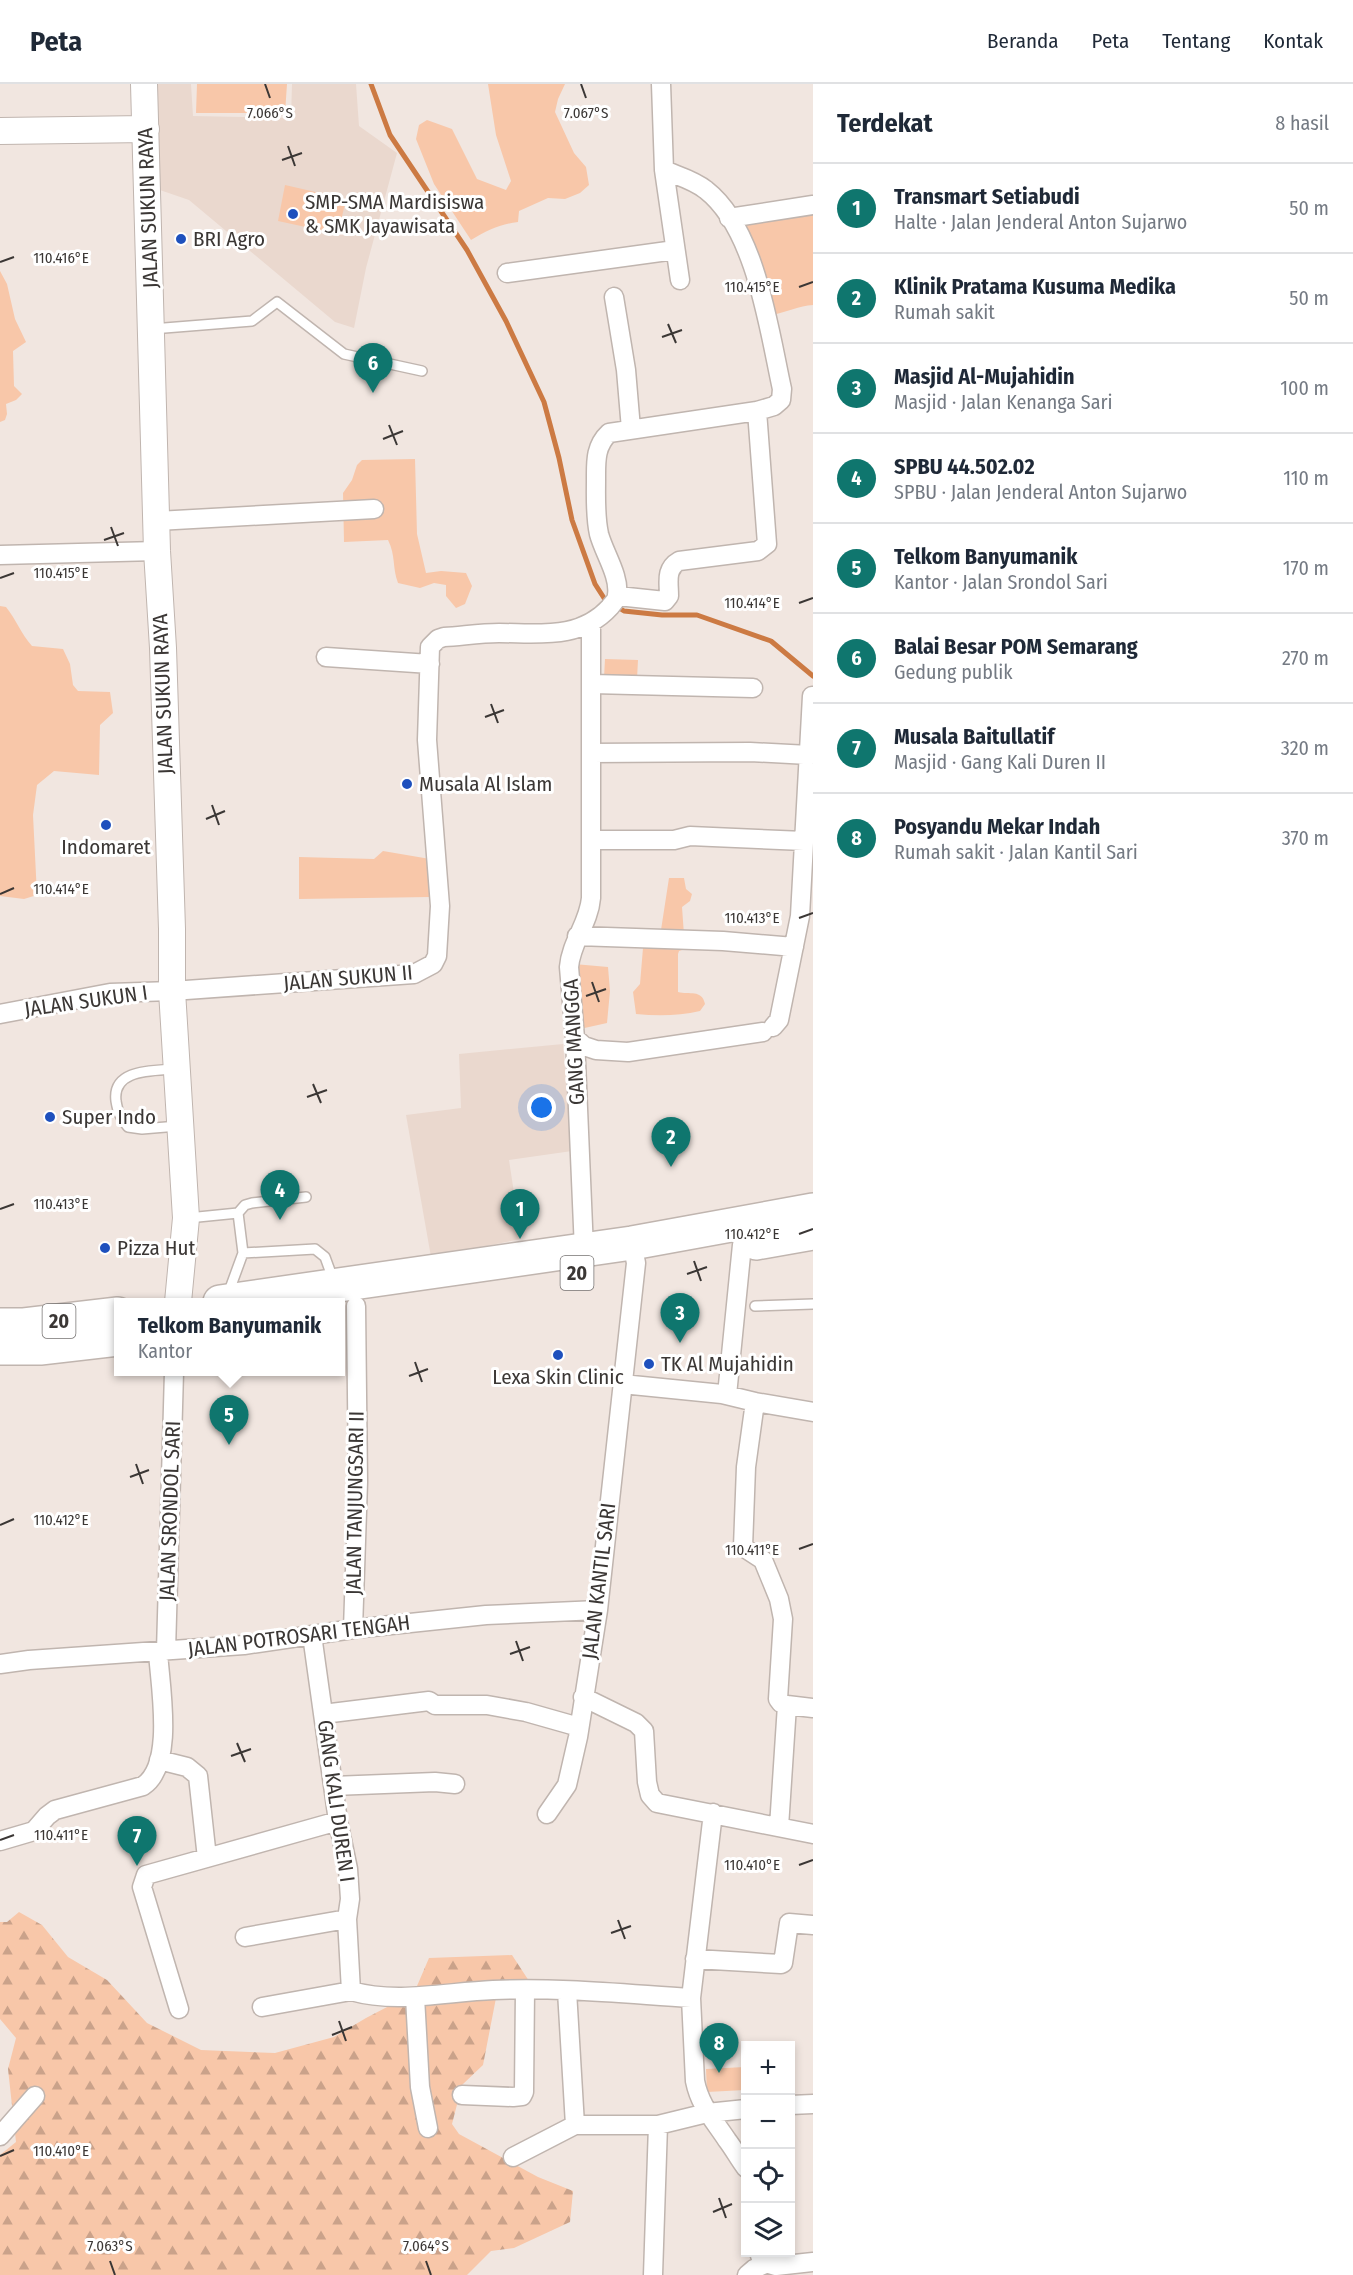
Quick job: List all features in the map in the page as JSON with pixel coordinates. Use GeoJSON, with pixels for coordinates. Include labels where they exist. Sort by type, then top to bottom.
{"type":"FeatureCollection","features":[{"type":"Feature","properties":{"kind":"highway","name":"20"},"geometry":{"type":"LineString","coordinates":[[345,1300],[584,1250],[634,1253],[742,1245],[809,1222]]}},
{"type":"Feature","properties":{"kind":"highway","name":"20"},"geometry":{"type":"LineString","coordinates":[[345,1300],[809,1222]]}},
{"type":"Feature","properties":{"kind":"highway","name":"20"},"geometry":{"type":"LineString","coordinates":[[0,1325],[24,1325],[114,1314]]}},
{"type":"Feature","properties":{"kind":"highway","name":"20"},"geometry":{"type":"LineString","coordinates":[[0,1348],[40,1348],[114,1339]]}},
{"type":"Feature","properties":{"kind":"street","name":"JALAN SUKUN RAYA"},"geometry":{"type":"LineString","coordinates":[[144,84],[157,550],[163,648],[172,929],[172,991],[186,1218],[178,1298]]}},
{"type":"Feature","properties":{"kind":"street"},"geometry":{"type":"LineString","coordinates":[[662,84],[664,170],[680,280]]}},
{"type":"Feature","properties":{"kind":"street"},"geometry":{"type":"LineString","coordinates":[[0,131],[146,129]]}},
{"type":"Feature","properties":{"kind":"street"},"geometry":{"type":"LineString","coordinates":[[614,297],[626,370],[631,429],[757,411],[774,406],[781,400],[782,389],[759,289],[740,234],[717,199],[705,188],[664,170]]}},
{"type":"Feature","properties":{"kind":"street"},"geometry":{"type":"LineString","coordinates":[[729,218],[813,205]]}},
{"type":"Feature","properties":{"kind":"street"},"geometry":{"type":"LineString","coordinates":[[507,273],[675,250]]}},
{"type":"Feature","properties":{"kind":"street"},"geometry":{"type":"LineString","coordinates":[[607,608],[665,601],[669,596],[669,571],[674,564],[680,561],[758,551],[767,544],[757,411]]}},
{"type":"Feature","properties":{"kind":"street","name":"GANG MANGGA"},"geometry":{"type":"LineString","coordinates":[[584,1250],[575,1038],[569,967],[570,956],[590,906],[592,684],[615,579],[603,548],[596,514],[596,457],[599,446],[609,433],[631,429]]}},
{"type":"Feature","properties":{"kind":"street"},"geometry":{"type":"LineString","coordinates":[[157,521],[374,509]]}},
{"type":"Feature","properties":{"kind":"street"},"geometry":{"type":"LineString","coordinates":[[0,555],[157,550]]}},
{"type":"Feature","properties":{"kind":"street","name":"JALAN SUKUN II"},"geometry":{"type":"LineString","coordinates":[[172,991],[414,974],[433,964],[437,956],[440,906],[427,740],[430,647],[438,639],[444,637],[497,633],[554,634],[573,630],[607,608]]}},
{"type":"Feature","properties":{"kind":"street"},"geometry":{"type":"LineString","coordinates":[[326,657],[430,664]]}},
{"type":"Feature","properties":{"kind":"street"},"geometry":{"type":"LineString","coordinates":[[592,684],[753,688]]}},
{"type":"Feature","properties":{"kind":"street"},"geometry":{"type":"LineString","coordinates":[[575,1038],[584,1046],[596,1050],[628,1052],[768,1030],[779,1020],[800,916],[812,696]]}},
{"type":"Feature","properties":{"kind":"street"},"geometry":{"type":"LineString","coordinates":[[591,753],[750,752],[808,755]]}},
{"type":"Feature","properties":{"kind":"street"},"geometry":{"type":"LineString","coordinates":[[591,840],[674,840],[690,836],[804,841]]}},
{"type":"Feature","properties":{"kind":"street"},"geometry":{"type":"LineString","coordinates":[[578,936],[723,941],[794,947]]}},
{"type":"Feature","properties":{"kind":"street","name":"JALAN SUKUN I"},"geometry":{"type":"LineString","coordinates":[[0,1014],[110,993],[172,991]]}},
{"type":"Feature","properties":{"kind":"street"},"geometry":{"type":"LineString","coordinates":[[727,1395],[742,1245]]}},
{"type":"Feature","properties":{"kind":"street","name":"JALAN KANTIL SARI"},"geometry":{"type":"LineString","coordinates":[[547,1814],[567,1785],[598,1610],[634,1253]]}},
{"type":"Feature","properties":{"kind":"street","name":"JALAN TANJUNGSARI II"},"geometry":{"type":"LineString","coordinates":[[345,1313],[358,1482],[353,1629]]}},
{"type":"Feature","properties":{"kind":"street","name":"JALAN SRONDOL SARI"},"geometry":{"type":"LineString","coordinates":[[159,1760],[163,1743],[162,1651],[174,1376]]}},
{"type":"Feature","properties":{"kind":"street"},"geometry":{"type":"LineString","coordinates":[[622,1384],[727,1395],[813,1412]]}},
{"type":"Feature","properties":{"kind":"street"},"geometry":{"type":"LineString","coordinates":[[755,1402],[746,1467],[743,1547],[763,1560],[779,1599],[783,1619],[778,1699],[787,1705],[813,1708]]}},
{"type":"Feature","properties":{"kind":"street","name":"JALAN POTROSARI TENGAH"},"geometry":{"type":"LineString","coordinates":[[0,1664],[244,1645],[353,1629],[486,1615],[598,1610]]}},
{"type":"Feature","properties":{"kind":"street","name":"GANG KALI DUREN I"},"geometry":{"type":"LineString","coordinates":[[312,1635],[338,1821],[348,1869],[350,1899],[347,1918],[357,1993]]}},
{"type":"Feature","properties":{"kind":"street"},"geometry":{"type":"LineString","coordinates":[[583,1697],[636,1723],[644,1731],[647,1782],[650,1795],[657,1803],[813,1834]]}},
{"type":"Feature","properties":{"kind":"street"},"geometry":{"type":"LineString","coordinates":[[323,1714],[429,1701],[435,1705],[487,1705],[579,1727]]}},
{"type":"Feature","properties":{"kind":"street"},"geometry":{"type":"LineString","coordinates":[[779,1827],[787,1705]]}},
{"type":"Feature","properties":{"kind":"street"},"geometry":{"type":"LineString","coordinates":[[0,1840],[34,1831],[55,1810],[143,1786],[153,1777],[159,1760],[187,1767],[198,1776],[207,1858]]}},
{"type":"Feature","properties":{"kind":"street"},"geometry":{"type":"LineString","coordinates":[[333,1786],[435,1782],[455,1784]]}},
{"type":"Feature","properties":{"kind":"street"},"geometry":{"type":"LineString","coordinates":[[713,1813],[691,1998],[695,2081],[707,2113],[741,2160]]}},
{"type":"Feature","properties":{"kind":"street"},"geometry":{"type":"LineString","coordinates":[[179,2008],[142,1887],[146,1875],[338,1821]]}},
{"type":"Feature","properties":{"kind":"street"},"geometry":{"type":"LineString","coordinates":[[245,1937],[347,1918]]}},
{"type":"Feature","properties":{"kind":"street"},"geometry":{"type":"LineString","coordinates":[[695,1959],[781,1964],[789,1923],[813,1925]]}},
{"type":"Feature","properties":{"kind":"street"},"geometry":{"type":"LineString","coordinates":[[262,2007],[357,1993],[415,1997],[493,1990],[567,1991],[691,1998]]}},
{"type":"Feature","properties":{"kind":"street"},"geometry":{"type":"LineString","coordinates":[[462,2095],[522,2096],[524,2092],[525,1990]]}},
{"type":"Feature","properties":{"kind":"street"},"geometry":{"type":"LineString","coordinates":[[567,1991],[575,2125]]}},
{"type":"Feature","properties":{"kind":"street"},"geometry":{"type":"LineString","coordinates":[[415,1997],[420,2087],[429,2128]]}},
{"type":"Feature","properties":{"kind":"street"},"geometry":{"type":"LineString","coordinates":[[0,2136],[35,2096]]}},
{"type":"Feature","properties":{"kind":"street"},"geometry":{"type":"LineString","coordinates":[[795,2105],[813,2104]]}},
{"type":"Feature","properties":{"kind":"street"},"geometry":{"type":"LineString","coordinates":[[513,2157],[575,2125],[658,2125],[707,2113],[741,2110]]}},
{"type":"Feature","properties":{"kind":"street"},"geometry":{"type":"LineString","coordinates":[[653,2275],[658,2125]]}},
{"type":"Feature","properties":{"kind":"street"},"geometry":{"type":"LineString","coordinates":[[747,2275],[762,2258],[787,2270],[813,2262]]}},
{"type":"Feature","properties":{"kind":"lane"},"geometry":{"type":"LineString","coordinates":[[152,329],[252,321],[277,302],[344,354],[422,371]]}},
{"type":"Feature","properties":{"kind":"lane"},"geometry":{"type":"LineString","coordinates":[[177,1068],[139,1072],[121,1080],[115,1091],[118,1115],[128,1126],[142,1129],[180,1126]]}},
{"type":"Feature","properties":{"kind":"lane"},"geometry":{"type":"LineString","coordinates":[[186,1218],[238,1213],[252,1203],[306,1197]]}},
{"type":"Feature","properties":{"kind":"lane"},"geometry":{"type":"LineString","coordinates":[[226,1298],[243,1253],[238,1213]]}},
{"type":"Feature","properties":{"kind":"lane"},"geometry":{"type":"LineString","coordinates":[[243,1253],[315,1250],[325,1257],[343,1298]]}},
{"type":"Feature","properties":{"kind":"lane"},"geometry":{"type":"LineString","coordinates":[[755,1306],[813,1304]]}},
{"type":"Feature","properties":{"kind":"shaded area","name":"SMP-SMA Mardisiswa & SMK Jayawisata"},"geometry":{"type":"Polygon","coordinates":[[[154,84],[191,84],[193,116],[291,118],[292,84],[356,84],[359,126],[397,153],[366,268],[354,328],[335,322],[189,200],[154,188],[154,84]]]}},
{"type":"Feature","properties":{"kind":"shaded area"},"geometry":{"type":"Polygon","coordinates":[[[563,1044],[572,1151],[509,1160],[521,1239],[431,1257],[406,1115],[461,1108],[459,1054],[563,1044]]]}},
{"type":"Feature","properties":{"kind":"green space"},"geometry":{"type":"Polygon","coordinates":[[[197,84],[287,84],[285,113],[196,113],[197,84]]]}},
{"type":"Feature","properties":{"kind":"green space"},"geometry":{"type":"Polygon","coordinates":[[[488,84],[565,84],[555,112],[574,153],[586,167],[589,185],[580,193],[565,199],[548,198],[519,211],[518,222],[493,228],[471,240],[434,184],[416,139],[419,125],[427,120],[452,129],[477,179],[506,190],[511,181],[496,135],[488,84]]]}},
{"type":"Feature","properties":{"kind":"green space"},"geometry":{"type":"Polygon","coordinates":[[[285,185],[346,199],[338,234],[278,221],[285,185]]]}},
{"type":"Feature","properties":{"kind":"green space"},"geometry":{"type":"Polygon","coordinates":[[[813,211],[813,305],[772,315],[740,223],[813,211]]]}},
{"type":"Feature","properties":{"kind":"green space"},"geometry":{"type":"Polygon","coordinates":[[[0,271],[7,284],[15,319],[26,342],[13,351],[14,386],[22,394],[16,400],[6,404],[5,420],[0,422],[0,271]]]}},
{"type":"Feature","properties":{"kind":"green space"},"geometry":{"type":"Polygon","coordinates":[[[415,459],[417,534],[426,573],[441,571],[466,573],[472,586],[465,604],[456,608],[446,596],[446,585],[434,583],[420,588],[398,583],[388,540],[344,542],[343,493],[352,480],[357,465],[362,460],[415,459]]]}},
{"type":"Feature","properties":{"kind":"green space"},"geometry":{"type":"Polygon","coordinates":[[[0,606],[6,607],[32,646],[63,649],[70,664],[73,685],[78,691],[110,692],[113,713],[100,725],[99,775],[54,771],[37,785],[33,815],[37,895],[24,899],[0,896],[0,606]]]}},
{"type":"Feature","properties":{"kind":"green space"},"geometry":{"type":"Polygon","coordinates":[[[605,659],[638,660],[637,679],[604,678],[605,659]]]}},
{"type":"Feature","properties":{"kind":"green space"},"geometry":{"type":"Polygon","coordinates":[[[383,851],[430,859],[430,897],[299,899],[299,857],[374,859],[383,851]]]}},
{"type":"Feature","properties":{"kind":"green space"},"geometry":{"type":"Polygon","coordinates":[[[669,878],[684,878],[686,889],[692,894],[690,901],[682,907],[685,949],[679,951],[678,954],[678,992],[698,994],[705,1004],[700,1011],[684,1014],[636,1014],[633,992],[640,984],[646,933],[661,930],[669,878]]]}},
{"type":"Feature","properties":{"kind":"green space"},"geometry":{"type":"Polygon","coordinates":[[[574,964],[608,967],[610,991],[607,1023],[580,1029],[574,964]]]}},
{"type":"Feature","properties":{"kind":"green space"},"geometry":{"type":"Polygon","coordinates":[[[19,1912],[42,1925],[68,1957],[107,1980],[147,2023],[201,2050],[275,2053],[334,2037],[414,1993],[429,1958],[512,1955],[529,1981],[496,1998],[483,2065],[462,2085],[452,2124],[459,2134],[538,2177],[573,2191],[570,2222],[514,2248],[491,2251],[467,2275],[0,2275],[0,2155],[16,2142],[8,2069],[16,2038],[0,2019],[0,1922],[7,1922],[19,1912]]]}},
{"type":"Feature","properties":{"kind":"green space"},"geometry":{"type":"Polygon","coordinates":[[[741,2067],[741,2090],[707,2092],[706,2069],[741,2067]]]}},
{"type":"Feature","properties":{"kind":"waterway"},"geometry":{"type":"LineString","coordinates":[[371,84],[390,135],[467,250],[506,321],[544,402],[572,520],[595,584],[604,598],[624,611],[662,615],[697,615],[771,641],[813,676]]}},
{"type":"Feature","properties":{"kind":"place","name":"SMP-SMA Mardisiswa & SMK Jayawisata"},"geometry":{"type":"Point","coordinates":[293,214]}},
{"type":"Feature","properties":{"kind":"place","name":"BRI Agro"},"geometry":{"type":"Point","coordinates":[181,239]}},
{"type":"Feature","properties":{"kind":"place","name":"Balai Besar POM Semarang"},"geometry":{"type":"Point","coordinates":[373,393]}},
{"type":"Feature","properties":{"kind":"place","name":"Musala Al Islam"},"geometry":{"type":"Point","coordinates":[407,784]}},
{"type":"Feature","properties":{"kind":"place","name":"Indomaret"},"geometry":{"type":"Point","coordinates":[106,825]}},
{"type":"Feature","properties":{"kind":"place","name":"Super Indo"},"geometry":{"type":"Point","coordinates":[50,1117]}},
{"type":"Feature","properties":{"kind":"place","name":"Klinik Pratama Kusuma Medika"},"geometry":{"type":"Point","coordinates":[671,1167]}},
{"type":"Feature","properties":{"kind":"place","name":"SPBU 44.502.02"},"geometry":{"type":"Point","coordinates":[280,1220]}},
{"type":"Feature","properties":{"kind":"place","name":"Transmart Setiabudi"},"geometry":{"type":"Point","coordinates":[520,1239]}},
{"type":"Feature","properties":{"kind":"place","name":"Pizza Hut"},"geometry":{"type":"Point","coordinates":[105,1248]}},
{"type":"Feature","properties":{"kind":"place","name":"Masjid Al-Mujahidin"},"geometry":{"type":"Point","coordinates":[680,1343]}},
{"type":"Feature","properties":{"kind":"place","name":"Lexa Skin Clinic"},"geometry":{"type":"Point","coordinates":[558,1355]}},
{"type":"Feature","properties":{"kind":"place","name":"TK Al Mujahidin"},"geometry":{"type":"Point","coordinates":[649,1364]}},
{"type":"Feature","properties":{"kind":"place","name":"Telkom Banyumanik"},"geometry":{"type":"Point","coordinates":[229,1445]}},
{"type":"Feature","properties":{"kind":"place","name":"Musala Baitullatif"},"geometry":{"type":"Point","coordinates":[137,1866]}},
{"type":"Feature","properties":{"kind":"place","name":"Posyandu Mekar Indah"},"geometry":{"type":"Point","coordinates":[719,2073]}}]}
